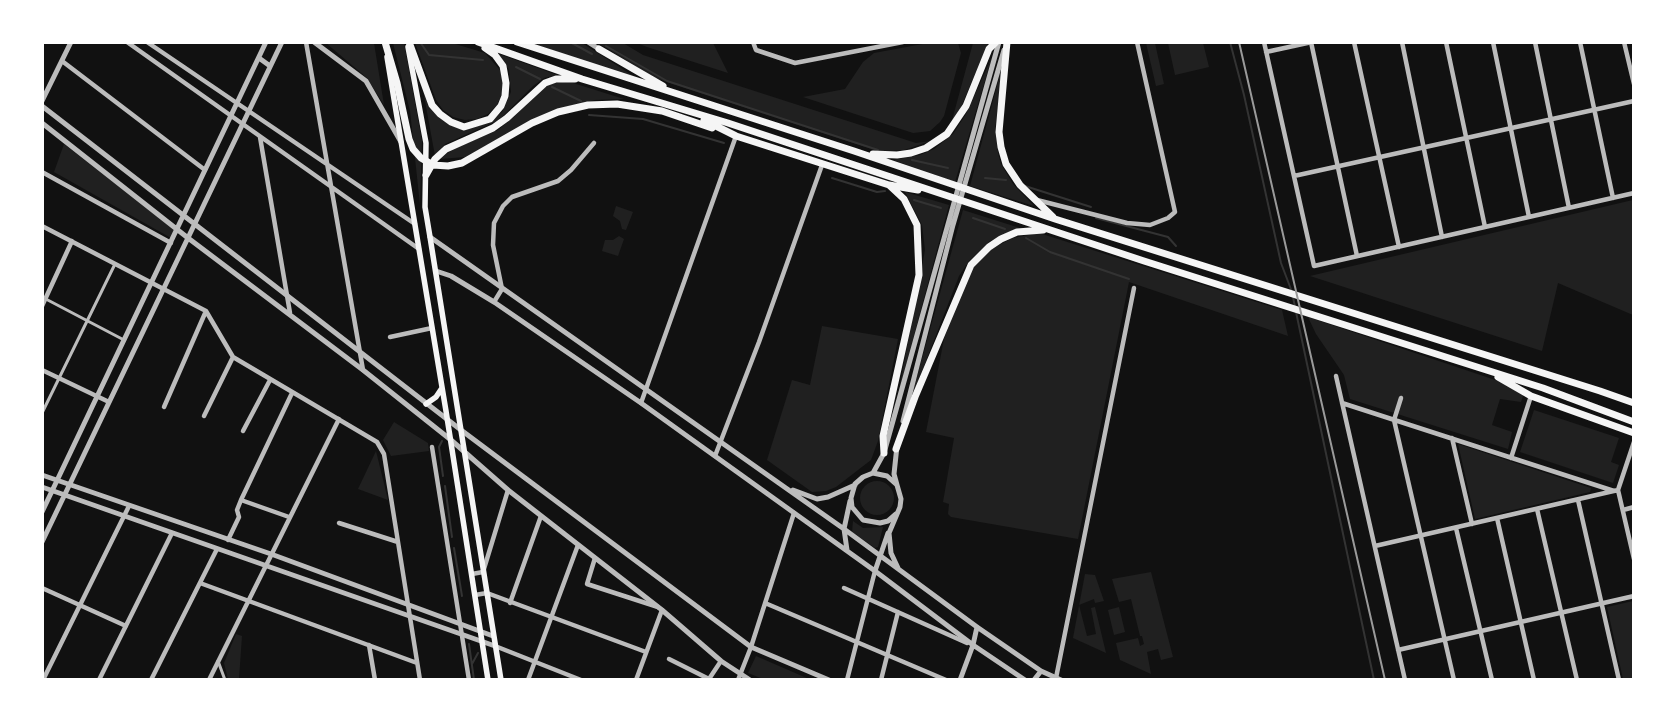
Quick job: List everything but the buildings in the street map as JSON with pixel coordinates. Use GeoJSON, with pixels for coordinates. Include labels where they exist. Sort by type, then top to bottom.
{"type":"FeatureCollection","features":[{"type":"Feature","properties":{"kind":"highway"},"geometry":{"type":"LineString","coordinates":[[384,42],[397,83],[408,139],[413,149],[433,165],[448,166],[462,163],[532,123],[558,112],[588,104],[617,104],[662,112],[889,185],[939,194]]}},
{"type":"Feature","properties":{"kind":"highway"},"geometry":{"type":"LineString","coordinates":[[408,42],[432,105],[451,122],[464,127],[490,119],[501,106],[505,96],[506,83],[503,66],[495,55],[477,42]]}},
{"type":"Feature","properties":{"kind":"highway"},"geometry":{"type":"LineString","coordinates":[[477,42],[582,79],[1543,388],[1634,422]]}},
{"type":"Feature","properties":{"kind":"highway"},"geometry":{"type":"LineString","coordinates":[[517,42],[1055,218],[1325,305],[1600,390],[1634,403]]}},
{"type":"Feature","properties":{"kind":"highway"},"geometry":{"type":"LineString","coordinates":[[854,151],[897,155],[912,153],[935,143],[947,134],[960,116],[989,49],[997,42]]}},
{"type":"Feature","properties":{"kind":"highway"},"geometry":{"type":"LineString","coordinates":[[1006,42],[999,132],[1001,148],[1006,164],[1020,185],[1055,218]]}},
{"type":"Feature","properties":{"kind":"highway"},"geometry":{"type":"LineString","coordinates":[[597,46],[681,96]]}},
{"type":"Feature","properties":{"kind":"highway"},"geometry":{"type":"LineString","coordinates":[[426,175],[435,159],[446,149],[493,128],[507,118],[545,82],[556,79],[582,79]]}},
{"type":"Feature","properties":{"kind":"highway"},"geometry":{"type":"LineString","coordinates":[[685,111],[736,136]]}},
{"type":"Feature","properties":{"kind":"highway"},"geometry":{"type":"LineString","coordinates":[[884,453],[883,436],[918,275],[919,254],[917,225],[904,199],[889,185]]}},
{"type":"Feature","properties":{"kind":"highway"},"geometry":{"type":"LineString","coordinates":[[896,449],[918,389],[971,265],[989,247],[1017,232],[1036,229],[1059,232]]}},
{"type":"Feature","properties":{"kind":"highway"},"geometry":{"type":"LineString","coordinates":[[1484,369],[1531,396],[1634,433]]}},
{"type":"Feature","properties":{"kind":"main road"},"geometry":{"type":"LineString","coordinates":[[384,42],[448,420],[488,680]]}},
{"type":"Feature","properties":{"kind":"main road"},"geometry":{"type":"LineString","coordinates":[[408,42],[426,143],[425,207],[501,680]]}},
{"type":"Feature","properties":{"kind":"main road"},"geometry":{"type":"LineString","coordinates":[[426,404],[436,397],[442,388]]}},
{"type":"Feature","properties":{"kind":"street"},"geometry":{"type":"LineString","coordinates":[[42,101],[71,42]]}},
{"type":"Feature","properties":{"kind":"street"},"geometry":{"type":"LineString","coordinates":[[127,42],[419,249]]}},
{"type":"Feature","properties":{"kind":"street"},"geometry":{"type":"LineString","coordinates":[[147,42],[415,224]]}},
{"type":"Feature","properties":{"kind":"street"},"geometry":{"type":"LineString","coordinates":[[42,512],[266,42]]}},
{"type":"Feature","properties":{"kind":"street"},"geometry":{"type":"LineString","coordinates":[[42,542],[282,42]]}},
{"type":"Feature","properties":{"kind":"street"},"geometry":{"type":"LineString","coordinates":[[306,42],[363,370]]}},
{"type":"Feature","properties":{"kind":"street"},"geometry":{"type":"LineString","coordinates":[[314,42],[366,81],[401,142]]}},
{"type":"Feature","properties":{"kind":"street"},"geometry":{"type":"LineString","coordinates":[[588,42],[597,46]]}},
{"type":"Feature","properties":{"kind":"street"},"geometry":{"type":"LineString","coordinates":[[753,42],[756,50],[795,63],[902,42]]}},
{"type":"Feature","properties":{"kind":"street"},"geometry":{"type":"LineString","coordinates":[[968,164],[997,42]]}},
{"type":"Feature","properties":{"kind":"street"},"geometry":{"type":"LineString","coordinates":[[874,473],[884,453],[968,164],[1006,42]]}},
{"type":"Feature","properties":{"kind":"street"},"geometry":{"type":"LineString","coordinates":[[1034,199],[1127,223],[1150,225],[1168,218],[1175,212],[1137,42]]}},
{"type":"Feature","properties":{"kind":"street"},"geometry":{"type":"LineString","coordinates":[[1264,42],[1314,266],[1634,193]]}},
{"type":"Feature","properties":{"kind":"street"},"geometry":{"type":"LineString","coordinates":[[1354,42],[1399,247]]}},
{"type":"Feature","properties":{"kind":"street"},"geometry":{"type":"LineString","coordinates":[[1402,42],[1442,237]]}},
{"type":"Feature","properties":{"kind":"street"},"geometry":{"type":"LineString","coordinates":[[1446,42],[1485,227]]}},
{"type":"Feature","properties":{"kind":"street"},"geometry":{"type":"LineString","coordinates":[[1493,42],[1529,217]]}},
{"type":"Feature","properties":{"kind":"street"},"geometry":{"type":"LineString","coordinates":[[1535,42],[1569,208]]}},
{"type":"Feature","properties":{"kind":"street"},"geometry":{"type":"LineString","coordinates":[[1580,42],[1613,198]]}},
{"type":"Feature","properties":{"kind":"street"},"geometry":{"type":"LineString","coordinates":[[1624,42],[1634,84]]}},
{"type":"Feature","properties":{"kind":"street"},"geometry":{"type":"LineString","coordinates":[[1266,52],[1311,43],[1357,256]]}},
{"type":"Feature","properties":{"kind":"street"},"geometry":{"type":"LineString","coordinates":[[259,58],[270,66]]}},
{"type":"Feature","properties":{"kind":"street"},"geometry":{"type":"LineString","coordinates":[[62,61],[205,170]]}},
{"type":"Feature","properties":{"kind":"street"},"geometry":{"type":"LineString","coordinates":[[1294,176],[1634,100]]}},
{"type":"Feature","properties":{"kind":"street"},"geometry":{"type":"LineString","coordinates":[[42,106],[194,225],[359,350],[426,404],[751,647],[829,680]]}},
{"type":"Feature","properties":{"kind":"street"},"geometry":{"type":"LineString","coordinates":[[42,124],[188,238],[290,313],[363,370],[451,440],[508,490],[661,609],[739,677],[750,680]]}},
{"type":"Feature","properties":{"kind":"street"},"geometry":{"type":"LineString","coordinates":[[260,136],[290,313]]}},
{"type":"Feature","properties":{"kind":"street"},"geometry":{"type":"LineString","coordinates":[[641,402],[736,136]]}},
{"type":"Feature","properties":{"kind":"street"},"geometry":{"type":"LineString","coordinates":[[494,302],[502,289],[493,245],[494,223],[503,206],[512,197],[558,181],[571,170],[594,143]]}},
{"type":"Feature","properties":{"kind":"street"},"geometry":{"type":"LineString","coordinates":[[715,456],[722,443],[822,165]]}},
{"type":"Feature","properties":{"kind":"street"},"geometry":{"type":"LineString","coordinates":[[42,172],[171,243]]}},
{"type":"Feature","properties":{"kind":"street"},"geometry":{"type":"LineString","coordinates":[[847,680],[858,644],[879,555],[901,499],[894,474],[896,449],[951,224]]}},
{"type":"Feature","properties":{"kind":"street"},"geometry":{"type":"LineString","coordinates":[[42,226],[206,311],[233,357],[376,442],[384,454],[420,680]]}},
{"type":"Feature","properties":{"kind":"street"},"geometry":{"type":"LineString","coordinates":[[430,238],[844,529],[977,627],[1041,671],[1059,679],[1134,288]]}},
{"type":"Feature","properties":{"kind":"street"},"geometry":{"type":"LineString","coordinates":[[42,306],[44,298],[72,241]]}},
{"type":"Feature","properties":{"kind":"street"},"geometry":{"type":"LineString","coordinates":[[42,412],[116,263]]}},
{"type":"Feature","properties":{"kind":"street"},"geometry":{"type":"LineString","coordinates":[[436,271],[451,276],[494,302],[641,402],[875,571],[973,645],[1025,680]]}},
{"type":"Feature","properties":{"kind":"street"},"geometry":{"type":"LineString","coordinates":[[44,298],[124,340]]}},
{"type":"Feature","properties":{"kind":"street"},"geometry":{"type":"LineString","coordinates":[[164,407],[206,311]]}},
{"type":"Feature","properties":{"kind":"street"},"geometry":{"type":"LineString","coordinates":[[390,337],[432,328]]}},
{"type":"Feature","properties":{"kind":"street"},"geometry":{"type":"LineString","coordinates":[[204,416],[233,357]]}},
{"type":"Feature","properties":{"kind":"street"},"geometry":{"type":"LineString","coordinates":[[42,370],[110,402]]}},
{"type":"Feature","properties":{"kind":"street"},"geometry":{"type":"LineString","coordinates":[[1336,376],[1405,680]]}},
{"type":"Feature","properties":{"kind":"street"},"geometry":{"type":"LineString","coordinates":[[243,431],[270,380]]}},
{"type":"Feature","properties":{"kind":"street"},"geometry":{"type":"LineString","coordinates":[[228,540],[239,517],[237,510],[241,500],[292,393]]}},
{"type":"Feature","properties":{"kind":"street"},"geometry":{"type":"LineString","coordinates":[[1511,458],[1531,396]]}},
{"type":"Feature","properties":{"kind":"street"},"geometry":{"type":"LineString","coordinates":[[1402,398],[1394,420],[1454,680]]}},
{"type":"Feature","properties":{"kind":"street"},"geometry":{"type":"LineString","coordinates":[[1342,404],[1616,491]]}},
{"type":"Feature","properties":{"kind":"street"},"geometry":{"type":"LineString","coordinates":[[209,680],[338,419]]}},
{"type":"Feature","properties":{"kind":"street"},"geometry":{"type":"LineString","coordinates":[[1452,438],[1472,524]]}},
{"type":"Feature","properties":{"kind":"street"},"geometry":{"type":"LineString","coordinates":[[1634,442],[1616,491],[1634,559]]}},
{"type":"Feature","properties":{"kind":"street"},"geometry":{"type":"LineString","coordinates":[[432,447],[469,680]]}},
{"type":"Feature","properties":{"kind":"street"},"geometry":{"type":"LineString","coordinates":[[778,483],[806,497],[817,499],[828,497],[855,484],[863,477],[874,473],[887,476],[897,485]]}},
{"type":"Feature","properties":{"kind":"street"},"geometry":{"type":"LineString","coordinates":[[42,475],[271,554],[461,626],[493,636]]}},
{"type":"Feature","properties":{"kind":"street"},"geometry":{"type":"LineString","coordinates":[[846,550],[844,529],[855,484]]}},
{"type":"Feature","properties":{"kind":"street"},"geometry":{"type":"LineString","coordinates":[[42,487],[495,646],[581,680]]}},
{"type":"Feature","properties":{"kind":"street"},"geometry":{"type":"LineString","coordinates":[[472,574],[483,572],[508,490]]}},
{"type":"Feature","properties":{"kind":"street"},"geometry":{"type":"LineString","coordinates":[[1375,546],[1616,491]]}},
{"type":"Feature","properties":{"kind":"street"},"geometry":{"type":"LineString","coordinates":[[851,498],[856,514],[871,523],[888,520],[896,514]]}},
{"type":"Feature","properties":{"kind":"street"},"geometry":{"type":"LineString","coordinates":[[241,500],[289,517]]}},
{"type":"Feature","properties":{"kind":"street"},"geometry":{"type":"LineString","coordinates":[[1578,500],[1619,680]]}},
{"type":"Feature","properties":{"kind":"street"},"geometry":{"type":"LineString","coordinates":[[43,680],[129,506]]}},
{"type":"Feature","properties":{"kind":"street"},"geometry":{"type":"LineString","coordinates":[[1622,510],[1634,507]]}},
{"type":"Feature","properties":{"kind":"street"},"geometry":{"type":"LineString","coordinates":[[1537,509],[1577,680]]}},
{"type":"Feature","properties":{"kind":"street"},"geometry":{"type":"LineString","coordinates":[[739,677],[751,647],[794,513]]}},
{"type":"Feature","properties":{"kind":"street"},"geometry":{"type":"LineString","coordinates":[[510,603],[541,516]]}},
{"type":"Feature","properties":{"kind":"street"},"geometry":{"type":"LineString","coordinates":[[1497,518],[1534,680]]}},
{"type":"Feature","properties":{"kind":"street"},"geometry":{"type":"LineString","coordinates":[[339,523],[398,542]]}},
{"type":"Feature","properties":{"kind":"street"},"geometry":{"type":"LineString","coordinates":[[1456,528],[1492,680]]}},
{"type":"Feature","properties":{"kind":"street"},"geometry":{"type":"LineString","coordinates":[[99,680],[172,533]]}},
{"type":"Feature","properties":{"kind":"street"},"geometry":{"type":"LineString","coordinates":[[888,533],[898,569]]}},
{"type":"Feature","properties":{"kind":"street"},"geometry":{"type":"LineString","coordinates":[[528,680],[549,618],[578,545]]}},
{"type":"Feature","properties":{"kind":"street"},"geometry":{"type":"LineString","coordinates":[[151,680],[217,548]]}},
{"type":"Feature","properties":{"kind":"street"},"geometry":{"type":"LineString","coordinates":[[595,558],[587,584],[661,609]]}},
{"type":"Feature","properties":{"kind":"street"},"geometry":{"type":"LineString","coordinates":[[200,583],[417,663]]}},
{"type":"Feature","properties":{"kind":"street"},"geometry":{"type":"LineString","coordinates":[[42,588],[126,626]]}},
{"type":"Feature","properties":{"kind":"street"},"geometry":{"type":"LineString","coordinates":[[844,588],[973,645]]}},
{"type":"Feature","properties":{"kind":"street"},"geometry":{"type":"LineString","coordinates":[[475,595],[487,593],[549,618],[646,652]]}},
{"type":"Feature","properties":{"kind":"street"},"geometry":{"type":"LineString","coordinates":[[1398,650],[1634,596]]}},
{"type":"Feature","properties":{"kind":"street"},"geometry":{"type":"LineString","coordinates":[[765,603],[946,680]]}},
{"type":"Feature","properties":{"kind":"street"},"geometry":{"type":"LineString","coordinates":[[636,680],[661,609]]}},
{"type":"Feature","properties":{"kind":"street"},"geometry":{"type":"LineString","coordinates":[[881,680],[898,612]]}},
{"type":"Feature","properties":{"kind":"street"},"geometry":{"type":"LineString","coordinates":[[960,680],[973,645],[977,627]]}},
{"type":"Feature","properties":{"kind":"street"},"geometry":{"type":"LineString","coordinates":[[368,645],[375,680]]}},
{"type":"Feature","properties":{"kind":"street"},"geometry":{"type":"LineString","coordinates":[[669,659],[709,678],[720,661]]}},
{"type":"Feature","properties":{"kind":"street"},"geometry":{"type":"LineString","coordinates":[[218,661],[225,680]]}},
{"type":"Feature","properties":{"kind":"street"},"geometry":{"type":"LineString","coordinates":[[1034,680],[1041,671]]}},
{"type":"Feature","properties":{"kind":"shaded area"},"geometry":{"type":"Polygon","coordinates":[[[326,43],[374,43],[384,105],[367,78],[326,43]]]}},
{"type":"Feature","properties":{"kind":"shaded area"},"geometry":{"type":"Polygon","coordinates":[[[393,43],[404,43],[422,141],[420,205],[410,111],[393,43]]]}},
{"type":"Feature","properties":{"kind":"shaded area"},"geometry":{"type":"Polygon","coordinates":[[[415,43],[452,43],[485,53],[500,70],[503,82],[502,94],[497,105],[488,114],[477,119],[465,120],[453,117],[443,110],[436,100],[415,43]]]}},
{"type":"Feature","properties":{"kind":"shaded area"},"geometry":{"type":"Polygon","coordinates":[[[530,43],[582,43],[635,77],[605,68],[530,43]]]}},
{"type":"Feature","properties":{"kind":"shaded area"},"geometry":{"type":"Polygon","coordinates":[[[598,43],[623,43],[643,55],[916,143],[931,141],[904,150],[878,151],[655,78],[598,43]]]}},
{"type":"Feature","properties":{"kind":"shaded area"},"geometry":{"type":"Polygon","coordinates":[[[637,43],[713,43],[728,73],[647,47],[637,43]]]}},
{"type":"Feature","properties":{"kind":"shaded area"},"geometry":{"type":"Polygon","coordinates":[[[928,43],[958,43],[961,53],[944,116],[930,131],[913,133],[803,97],[845,89],[863,62],[874,53],[928,43]]]}},
{"type":"Feature","properties":{"kind":"shaded area"},"geometry":{"type":"Polygon","coordinates":[[[973,43],[988,43],[959,112],[951,124],[973,43]]]}},
{"type":"Feature","properties":{"kind":"shaded area"},"geometry":{"type":"Polygon","coordinates":[[[1146,43],[1155,43],[1164,84],[1156,86],[1146,43]]]}},
{"type":"Feature","properties":{"kind":"shaded area"},"geometry":{"type":"Polygon","coordinates":[[[1168,43],[1203,43],[1209,67],[1175,75],[1168,43]]]}},
{"type":"Feature","properties":{"kind":"shaded area"},"geometry":{"type":"Polygon","coordinates":[[[499,54],[557,75],[544,78],[533,86],[499,120],[445,144],[435,156],[423,90],[437,115],[452,126],[468,128],[489,123],[502,112],[511,92],[509,70],[499,54]]]}},
{"type":"Feature","properties":{"kind":"shaded area"},"geometry":{"type":"Polygon","coordinates":[[[1005,56],[995,129],[998,153],[1001,164],[1013,184],[1034,206],[970,186],[1005,56]]]}},
{"type":"Feature","properties":{"kind":"shaded area"},"geometry":{"type":"Polygon","coordinates":[[[992,57],[955,182],[893,160],[920,155],[934,149],[953,134],[966,114],[992,57]]]}},
{"type":"Feature","properties":{"kind":"shaded area"},"geometry":{"type":"Polygon","coordinates":[[[573,83],[624,99],[595,100],[564,108],[530,122],[465,157],[440,159],[453,149],[498,130],[517,114],[535,93],[551,84],[573,83]]]}},
{"type":"Feature","properties":{"kind":"shaded area"},"geometry":{"type":"Polygon","coordinates":[[[64,144],[175,230],[171,238],[54,172],[64,144]]]}},
{"type":"Feature","properties":{"kind":"shaded area"},"geometry":{"type":"Polygon","coordinates":[[[905,192],[949,205],[898,395],[925,250],[922,225],[905,192]]]}},
{"type":"Feature","properties":{"kind":"shaded area"},"geometry":{"type":"Polygon","coordinates":[[[1633,200],[1633,315],[1558,283],[1542,351],[1310,276],[1633,200]]]}},
{"type":"Feature","properties":{"kind":"shaded area"},"geometry":{"type":"Polygon","coordinates":[[[616,206],[633,212],[626,230],[622,229],[620,221],[613,216],[616,206]]]}},
{"type":"Feature","properties":{"kind":"shaded area"},"geometry":{"type":"Polygon","coordinates":[[[963,210],[1020,228],[990,241],[969,261],[959,276],[910,402],[963,210]]]}},
{"type":"Feature","properties":{"kind":"shaded area"},"geometry":{"type":"Polygon","coordinates":[[[1039,233],[1282,310],[1288,336],[1129,282],[1078,539],[951,517],[948,514],[949,504],[943,502],[954,438],[926,432],[944,339],[964,285],[973,268],[992,249],[1003,243],[1013,238],[1039,233]]]}},
{"type":"Feature","properties":{"kind":"shaded area"},"geometry":{"type":"Polygon","coordinates":[[[619,236],[624,239],[618,256],[602,251],[605,240],[613,240],[619,236]]]}},
{"type":"Feature","properties":{"kind":"shaded area"},"geometry":{"type":"Polygon","coordinates":[[[1308,317],[1525,390],[1521,402],[1500,399],[1492,425],[1512,432],[1508,449],[1350,399],[1344,375],[1316,334],[1308,317]]]}},
{"type":"Feature","properties":{"kind":"shaded area"},"geometry":{"type":"Polygon","coordinates":[[[822,326],[898,339],[878,441],[871,460],[836,487],[826,491],[812,492],[767,460],[792,380],[810,385],[822,326]]]}},
{"type":"Feature","properties":{"kind":"shaded area"},"geometry":{"type":"Polygon","coordinates":[[[1534,410],[1619,438],[1611,462],[1619,465],[1613,483],[1520,452],[1534,410]]]}},
{"type":"Feature","properties":{"kind":"shaded area"},"geometry":{"type":"Polygon","coordinates":[[[394,422],[428,443],[429,451],[391,456],[383,440],[394,422]]]}},
{"type":"Feature","properties":{"kind":"shaded area"},"geometry":{"type":"Polygon","coordinates":[[[1458,444],[1591,488],[1590,492],[1475,519],[1458,444]]]}},
{"type":"Feature","properties":{"kind":"shaded area"},"geometry":{"type":"Polygon","coordinates":[[[376,451],[388,500],[358,489],[376,451]]]}},
{"type":"Feature","properties":{"kind":"shaded area"},"geometry":{"type":"Polygon","coordinates":[[[877,481],[889,486],[894,498],[889,510],[877,515],[865,510],[860,498],[865,486],[877,481]]]}},
{"type":"Feature","properties":{"kind":"shaded area"},"geometry":{"type":"Polygon","coordinates":[[[853,521],[863,528],[883,527],[878,547],[875,548],[852,532],[853,521]]]}},
{"type":"Feature","properties":{"kind":"shaded area"},"geometry":{"type":"Polygon","coordinates":[[[1151,572],[1173,657],[1161,660],[1158,649],[1147,652],[1151,674],[1120,660],[1116,643],[1138,638],[1140,646],[1144,644],[1142,636],[1140,636],[1131,599],[1119,602],[1112,579],[1151,572]]]}},
{"type":"Feature","properties":{"kind":"shaded area"},"geometry":{"type":"Polygon","coordinates":[[[1085,574],[1095,575],[1104,601],[1095,603],[1094,599],[1079,605],[1085,574]]]}},
{"type":"Feature","properties":{"kind":"shaded area"},"geometry":{"type":"Polygon","coordinates":[[[1633,601],[1633,679],[1623,679],[1607,607],[1633,601]]]}},
{"type":"Feature","properties":{"kind":"shaded area"},"geometry":{"type":"Polygon","coordinates":[[[1079,605],[1087,636],[1096,634],[1091,608],[1095,607],[1106,653],[1073,638],[1079,605]]]}},
{"type":"Feature","properties":{"kind":"shaded area"},"geometry":{"type":"Polygon","coordinates":[[[1119,607],[1125,632],[1114,635],[1108,610],[1119,607]]]}},
{"type":"Feature","properties":{"kind":"shaded area"},"geometry":{"type":"Polygon","coordinates":[[[236,634],[242,636],[239,679],[228,679],[224,663],[236,634]]]}},
{"type":"Feature","properties":{"kind":"shaded area"},"geometry":{"type":"Polygon","coordinates":[[[756,656],[809,679],[763,679],[748,673],[756,656]]]}},
{"type":"Feature","properties":{"kind":"waterway"},"geometry":{"type":"LineString","coordinates":[[420,42],[429,55],[483,60]]}},
{"type":"Feature","properties":{"kind":"waterway"},"geometry":{"type":"LineString","coordinates":[[570,42],[592,54]]}},
{"type":"Feature","properties":{"kind":"waterway"},"geometry":{"type":"LineString","coordinates":[[1230,42],[1244,95],[1281,263],[1292,292]]}},
{"type":"Feature","properties":{"kind":"waterway"},"geometry":{"type":"LineString","coordinates":[[606,46],[667,81],[878,150]]}},
{"type":"Feature","properties":{"kind":"waterway"},"geometry":{"type":"LineString","coordinates":[[516,67],[540,79]]}},
{"type":"Feature","properties":{"kind":"waterway"},"geometry":{"type":"LineString","coordinates":[[552,87],[581,101]]}},
{"type":"Feature","properties":{"kind":"waterway"},"geometry":{"type":"LineString","coordinates":[[589,115],[643,119],[724,143]]}},
{"type":"Feature","properties":{"kind":"waterway"},"geometry":{"type":"LineString","coordinates":[[912,160],[948,168]]}},
{"type":"Feature","properties":{"kind":"waterway"},"geometry":{"type":"LineString","coordinates":[[832,178],[877,192],[885,191]]}},
{"type":"Feature","properties":{"kind":"waterway"},"geometry":{"type":"LineString","coordinates":[[985,178],[1006,180]]}},
{"type":"Feature","properties":{"kind":"waterway"},"geometry":{"type":"LineString","coordinates":[[1025,186],[1091,207]]}},
{"type":"Feature","properties":{"kind":"waterway"},"geometry":{"type":"LineString","coordinates":[[914,200],[941,208]]}},
{"type":"Feature","properties":{"kind":"waterway"},"geometry":{"type":"LineString","coordinates":[[973,218],[1005,229]]}},
{"type":"Feature","properties":{"kind":"waterway"},"geometry":{"type":"LineString","coordinates":[[1096,218],[1168,237],[1176,246]]}},
{"type":"Feature","properties":{"kind":"waterway"},"geometry":{"type":"LineString","coordinates":[[1026,238],[1050,252],[1129,279]]}},
{"type":"Feature","properties":{"kind":"waterway"},"geometry":{"type":"LineString","coordinates":[[1293,297],[1295,307]]}},
{"type":"Feature","properties":{"kind":"waterway"},"geometry":{"type":"LineString","coordinates":[[1296,312],[1374,680]]}},
{"type":"Feature","properties":{"kind":"waterway"},"geometry":{"type":"LineString","coordinates":[[442,441],[439,447],[443,476]]}},
{"type":"Feature","properties":{"kind":"waterway"},"geometry":{"type":"LineString","coordinates":[[445,486],[452,537]]}},
{"type":"Feature","properties":{"kind":"waterway"},"geometry":{"type":"LineString","coordinates":[[454,548],[462,596]]}},
{"type":"Feature","properties":{"kind":"waterway"},"geometry":{"type":"LineString","coordinates":[[469,644],[474,680]]}},
{"type":"Feature","properties":{"kind":"waterway"},"geometry":{"type":"LineString","coordinates":[[472,664],[478,653]]}},
{"type":"Feature","properties":{"kind":"railway"},"geometry":{"type":"LineString","coordinates":[[1239,42],[1385,680]]}}]}
